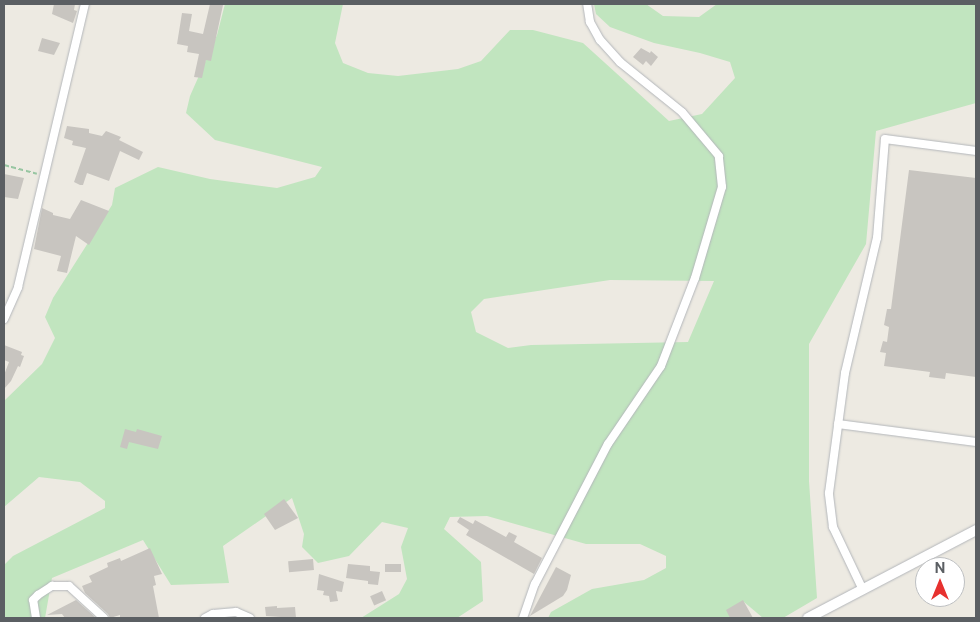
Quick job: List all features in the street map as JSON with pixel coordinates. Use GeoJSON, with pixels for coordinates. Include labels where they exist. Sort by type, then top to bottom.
{"type":"FeatureCollection","features":[{"type":"Feature","properties":{"kind":"street"},"geometry":{"type":"LineString","coordinates":[[4,319],[18,287],[86,4]]}},
{"type":"Feature","properties":{"kind":"street"},"geometry":{"type":"LineString","coordinates":[[523,618],[535,584],[608,444],[662,366],[695,278],[722,187],[719,156],[682,112],[620,62],[600,40],[590,22],[587,4]]}},
{"type":"Feature","properties":{"kind":"street"},"geometry":{"type":"LineString","coordinates":[[863,590],[833,527],[829,493],[846,373],[878,238],[886,139],[976,151]]}},
{"type":"Feature","properties":{"kind":"street"},"geometry":{"type":"LineString","coordinates":[[838,424],[976,442]]}},
{"type":"Feature","properties":{"kind":"street"},"geometry":{"type":"LineString","coordinates":[[808,618],[976,530]]}},
{"type":"Feature","properties":{"kind":"street"},"geometry":{"type":"LineString","coordinates":[[36,618],[33,600],[52,586],[69,586],[104,618]]}},
{"type":"Feature","properties":{"kind":"street"},"geometry":{"type":"LineString","coordinates":[[205,618],[213,614],[236,612],[250,618]]}},
{"type":"Feature","properties":{"kind":"path"},"geometry":{"type":"LineString","coordinates":[[4,165],[45,175]]}},
{"type":"Feature","properties":{"kind":"green space"},"geometry":{"type":"Polygon","coordinates":[[[225,4],[343,4],[335,43],[343,63],[368,73],[398,76],[458,69],[481,61],[510,30],[533,30],[583,43],[669,121],[702,114],[735,78],[730,62],[654,43],[610,27],[596,14],[594,4],[646,4],[663,16],[699,17],[717,4],[976,4],[976,103],[876,131],[866,244],[809,344],[809,481],[817,598],[783,618],[763,618],[744,602],[729,618],[548,618],[551,612],[592,589],[644,580],[666,568],[666,556],[640,544],[586,544],[487,516],[450,517],[444,529],[481,562],[483,601],[457,618],[361,618],[399,594],[407,579],[401,547],[408,528],[382,522],[349,556],[318,563],[302,547],[304,534],[292,498],[223,546],[229,583],[171,585],[143,540],[52,578],[45,618],[4,618],[4,565],[13,556],[105,508],[105,501],[80,482],[39,477],[4,507],[4,401],[42,364],[55,338],[45,317],[53,298],[112,205],[115,188],[158,167],[210,179],[277,188],[315,177],[322,167],[215,140],[186,113],[190,96],[217,35],[225,4]],[[610,280],[484,299],[471,312],[476,332],[508,348],[531,345],[688,342],[714,281],[610,280]]]}},
{"type":"Feature","properties":{"kind":"building"},"geometry":{"type":"Polygon","coordinates":[[[54,4],[75,4],[74,10],[77,11],[73,23],[52,14],[54,4]]]}},
{"type":"Feature","properties":{"kind":"building"},"geometry":{"type":"Polygon","coordinates":[[[210,4],[223,5],[211,61],[206,60],[202,78],[194,77],[199,54],[187,52],[188,46],[177,44],[182,13],[192,14],[189,31],[203,34],[210,4]]]}},
{"type":"Feature","properties":{"kind":"building"},"geometry":{"type":"Polygon","coordinates":[[[42,38],[60,43],[54,55],[38,51],[42,38]]]}},
{"type":"Feature","properties":{"kind":"building"},"geometry":{"type":"Polygon","coordinates":[[[641,48],[650,53],[651,51],[658,57],[651,66],[646,61],[643,65],[633,57],[641,48]]]}},
{"type":"Feature","properties":{"kind":"building"},"geometry":{"type":"Polygon","coordinates":[[[67,126],[89,129],[89,133],[102,136],[106,131],[121,137],[119,140],[143,152],[139,160],[120,151],[109,181],[87,173],[83,185],[80,185],[74,182],[86,148],[72,145],[73,141],[64,138],[67,126]]]}},
{"type":"Feature","properties":{"kind":"building"},"geometry":{"type":"Polygon","coordinates":[[[909,170],[976,178],[976,377],[946,373],[945,379],[929,377],[930,372],[884,366],[886,353],[880,352],[883,341],[887,342],[889,327],[884,325],[887,309],[891,309],[909,170]]]}},
{"type":"Feature","properties":{"kind":"building"},"geometry":{"type":"Polygon","coordinates":[[[4,174],[24,178],[18,199],[4,197],[4,174]]]}},
{"type":"Feature","properties":{"kind":"building"},"geometry":{"type":"Polygon","coordinates":[[[81,200],[109,211],[89,245],[76,236],[67,273],[57,271],[61,256],[34,249],[42,208],[53,213],[53,215],[70,219],[81,200]]]}},
{"type":"Feature","properties":{"kind":"building"},"geometry":{"type":"Polygon","coordinates":[[[4,345],[22,352],[21,355],[24,356],[20,367],[18,366],[11,381],[4,389],[4,375],[9,362],[4,360],[4,345]]]}},
{"type":"Feature","properties":{"kind":"building"},"geometry":{"type":"Polygon","coordinates":[[[125,429],[136,432],[137,429],[162,436],[158,449],[129,442],[127,449],[120,447],[125,429]]]}},
{"type":"Feature","properties":{"kind":"building"},"geometry":{"type":"Polygon","coordinates":[[[284,499],[298,518],[275,530],[264,514],[284,499]]]}},
{"type":"Feature","properties":{"kind":"building"},"geometry":{"type":"Polygon","coordinates":[[[460,517],[473,524],[475,520],[506,537],[509,532],[517,536],[514,542],[542,558],[534,574],[466,535],[469,530],[457,522],[460,517]]]}},
{"type":"Feature","properties":{"kind":"building"},"geometry":{"type":"Polygon","coordinates":[[[150,548],[162,574],[154,576],[156,585],[153,586],[159,618],[120,618],[120,615],[110,618],[85,593],[82,586],[92,582],[89,576],[108,567],[107,563],[120,558],[121,561],[150,548]]]}},
{"type":"Feature","properties":{"kind":"building"},"geometry":{"type":"Polygon","coordinates":[[[313,559],[314,570],[289,572],[288,561],[313,559]]]}},
{"type":"Feature","properties":{"kind":"building"},"geometry":{"type":"Polygon","coordinates":[[[348,564],[370,566],[370,571],[380,572],[378,585],[368,584],[368,581],[346,578],[348,564]]]}},
{"type":"Feature","properties":{"kind":"building"},"geometry":{"type":"Polygon","coordinates":[[[385,564],[401,564],[401,572],[385,572],[385,564]]]}},
{"type":"Feature","properties":{"kind":"building"},"geometry":{"type":"Polygon","coordinates":[[[556,567],[571,575],[567,590],[563,596],[530,616],[556,567]]]}},
{"type":"Feature","properties":{"kind":"building"},"geometry":{"type":"Polygon","coordinates":[[[319,574],[344,582],[342,592],[336,591],[338,601],[330,602],[329,596],[323,595],[324,591],[317,590],[319,574]]]}},
{"type":"Feature","properties":{"kind":"building"},"geometry":{"type":"Polygon","coordinates":[[[382,591],[386,600],[374,605],[370,596],[382,591]]]}},
{"type":"Feature","properties":{"kind":"building"},"geometry":{"type":"Polygon","coordinates":[[[76,600],[96,618],[65,618],[62,614],[47,615],[76,600]]]}},
{"type":"Feature","properties":{"kind":"building"},"geometry":{"type":"Polygon","coordinates":[[[743,600],[753,618],[730,618],[726,610],[743,600]]]}},
{"type":"Feature","properties":{"kind":"building"},"geometry":{"type":"Polygon","coordinates":[[[277,606],[277,608],[295,607],[296,618],[266,616],[265,607],[277,606]]]}}]}
